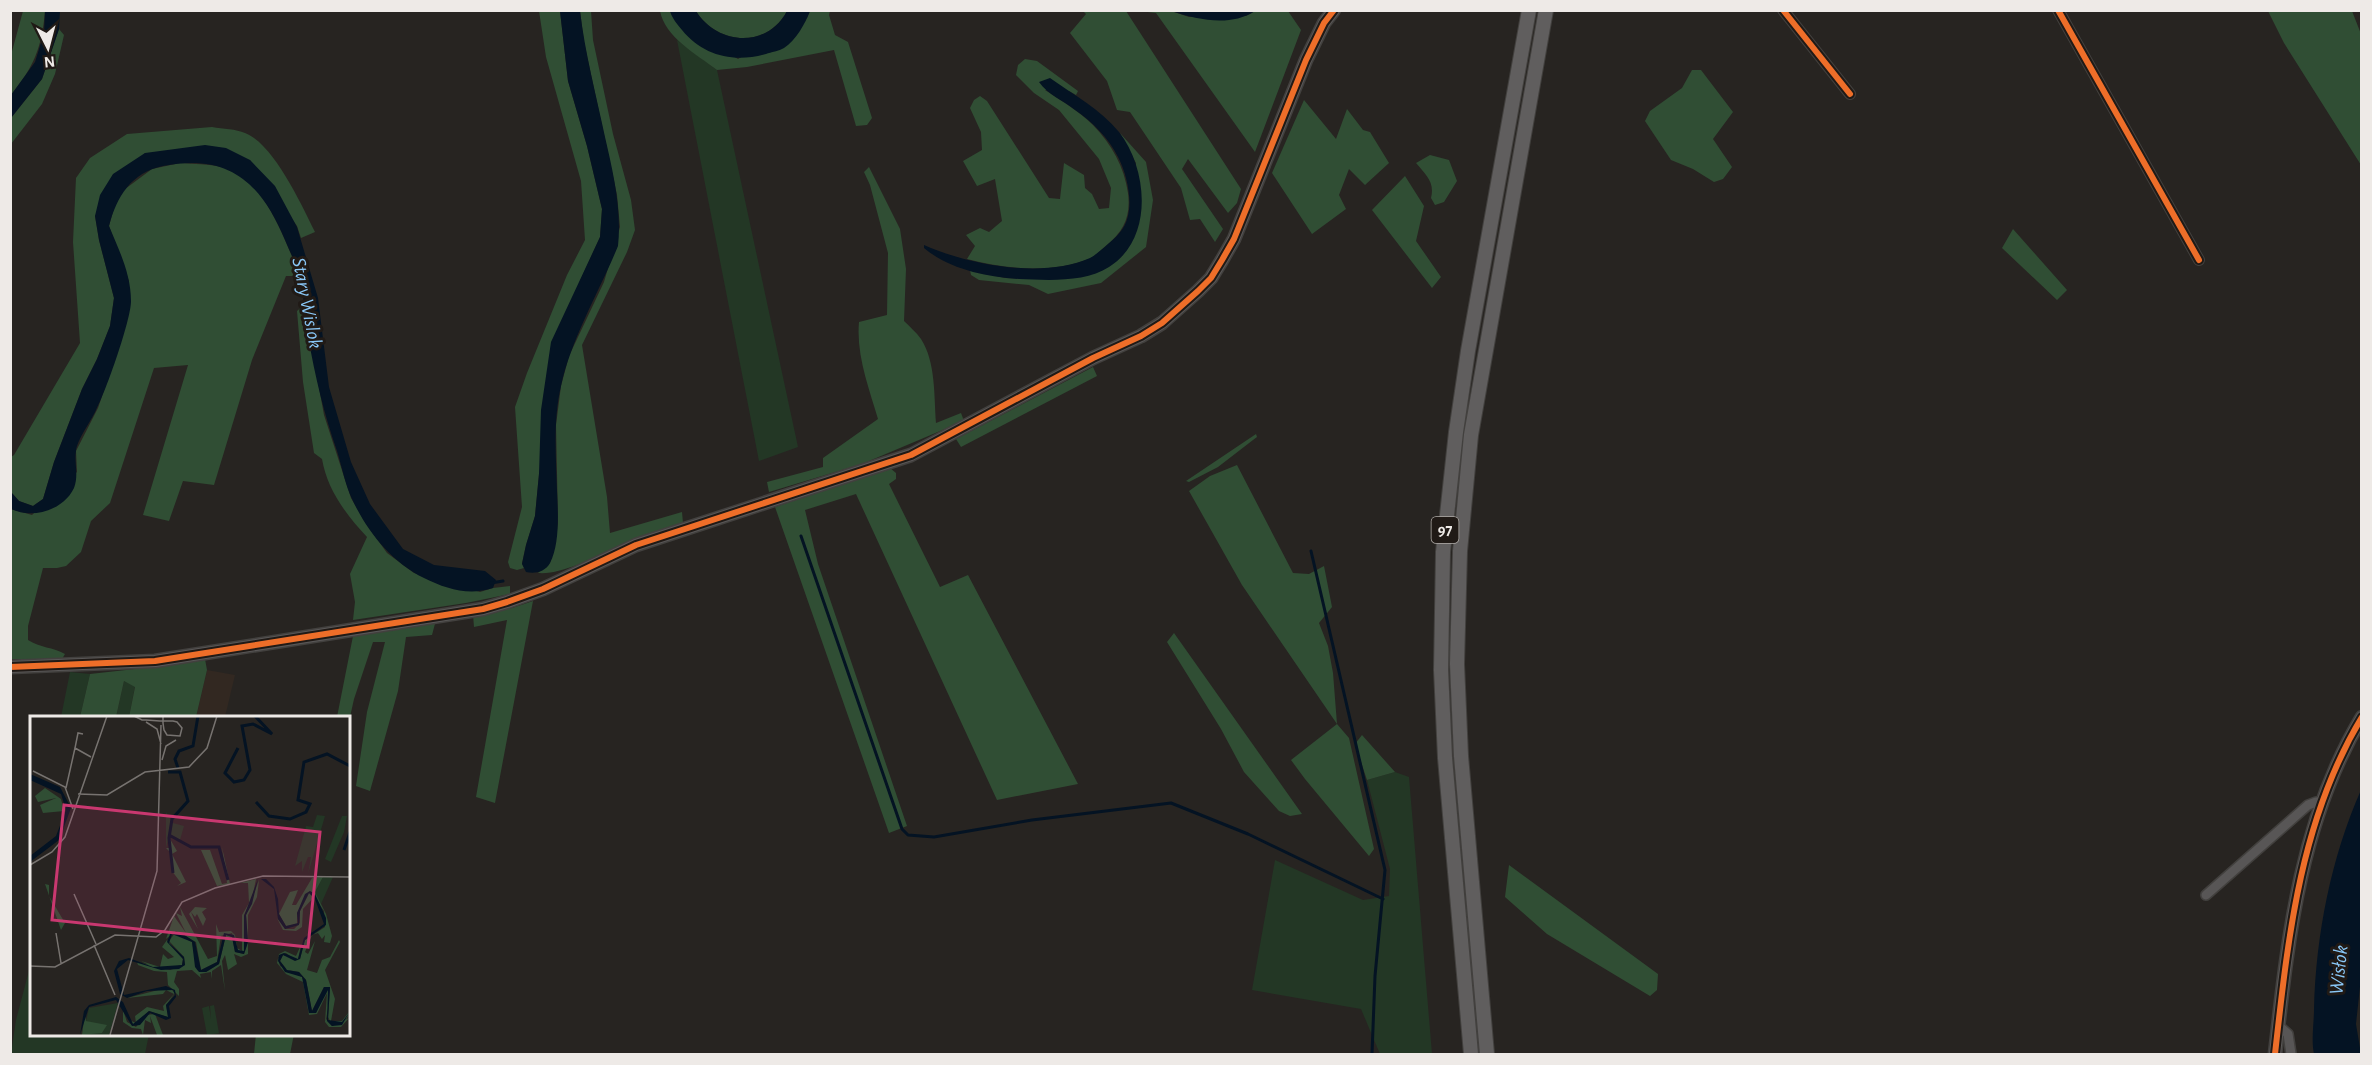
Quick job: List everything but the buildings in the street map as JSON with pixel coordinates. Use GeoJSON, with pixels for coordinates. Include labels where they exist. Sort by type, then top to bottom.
{"type":"FeatureCollection","features":[{"type":"Feature","properties":{"kind":"main road","name":"97"},"geometry":{"type":"LineString","coordinates":[[1471,1054],[1445,758],[1441,670],[1443,552],[1453,453],[1468,351],[1530,10]]}},
{"type":"Feature","properties":{"kind":"main road","name":"97"},"geometry":{"type":"LineString","coordinates":[[1487,1054],[1461,756],[1457,664],[1460,551],[1464,496],[1476,404],[1546,10]]}},
{"type":"Feature","properties":{"kind":"street"},"geometry":{"type":"LineString","coordinates":[[10,667],[155,661],[483,609],[507,603],[543,588],[636,545],[911,455],[1093,358],[1142,336],[1171,316],[1211,278],[1234,238],[1306,60],[1324,23],[1334,10]]}},
{"type":"Feature","properties":{"kind":"street"},"geometry":{"type":"LineString","coordinates":[[1784,10],[1850,94]]}},
{"type":"Feature","properties":{"kind":"street"},"geometry":{"type":"LineString","coordinates":[[2058,10],[2199,260]]}},
{"type":"Feature","properties":{"kind":"street"},"geometry":{"type":"LineString","coordinates":[[2275,1054],[2301,870],[2322,802],[2361,717]]}},
{"type":"Feature","properties":{"kind":"street"},"geometry":{"type":"LineString","coordinates":[[2206,895],[2308,805],[2322,802]]}},
{"type":"Feature","properties":{"kind":"street"},"geometry":{"type":"LineString","coordinates":[[2278,1025],[2288,1034],[2291,1054]]}},
{"type":"Feature","properties":{"kind":"shaded area"},"geometry":{"type":"Polygon","coordinates":[[[207,670],[235,675],[225,716],[196,716],[207,670]]]}},
{"type":"Feature","properties":{"kind":"green space"},"geometry":{"type":"Polygon","coordinates":[[[23,11],[45,11],[44,24],[36,56],[26,75],[11,95],[11,55],[23,11]]]}},
{"type":"Feature","properties":{"kind":"green space"},"geometry":{"type":"Polygon","coordinates":[[[539,11],[560,11],[568,81],[602,209],[600,237],[580,281],[539,474],[535,516],[522,563],[524,568],[517,570],[510,568],[508,562],[522,507],[515,407],[567,275],[585,240],[581,181],[546,57],[539,11]]]}},
{"type":"Feature","properties":{"kind":"green space"},"geometry":{"type":"Polygon","coordinates":[[[580,11],[591,11],[593,40],[613,134],[631,200],[635,230],[627,252],[582,345],[607,497],[610,533],[682,512],[683,523],[566,569],[538,573],[550,563],[558,522],[556,425],[561,386],[569,356],[604,282],[620,227],[617,195],[584,42],[580,11]]]}},
{"type":"Feature","properties":{"kind":"green space"},"geometry":{"type":"Polygon","coordinates":[[[660,11],[670,11],[672,16],[738,59],[807,18],[810,11],[830,11],[835,35],[848,42],[872,118],[867,125],[856,126],[834,50],[747,67],[717,70],[675,37],[668,29],[660,11]]]}},
{"type":"Feature","properties":{"kind":"green space"},"geometry":{"type":"Polygon","coordinates":[[[696,11],[787,11],[767,32],[755,37],[742,38],[716,31],[696,11]]]}},
{"type":"Feature","properties":{"kind":"green space"},"geometry":{"type":"Polygon","coordinates":[[[1083,11],[1126,11],[1241,189],[1237,203],[1228,213],[1188,159],[1182,169],[1223,229],[1215,242],[1200,219],[1190,220],[1181,188],[1130,112],[1117,110],[1107,81],[1070,33],[1086,14],[1083,11]]]}},
{"type":"Feature","properties":{"kind":"green space"},"geometry":{"type":"Polygon","coordinates":[[[1139,11],[1171,11],[1189,17],[1246,16],[1255,11],[1288,11],[1301,30],[1255,152],[1156,13],[1139,11]]]}},
{"type":"Feature","properties":{"kind":"green space"},"geometry":{"type":"Polygon","coordinates":[[[2268,11],[2352,11],[2361,34],[2361,165],[2284,43],[2268,11]]]}},
{"type":"Feature","properties":{"kind":"green space"},"geometry":{"type":"Polygon","coordinates":[[[59,29],[64,35],[55,74],[42,104],[11,144],[11,118],[42,79],[59,29]]]}},
{"type":"Feature","properties":{"kind":"green space"},"geometry":{"type":"Polygon","coordinates":[[[677,40],[717,70],[798,447],[759,461],[677,40]]]}},
{"type":"Feature","properties":{"kind":"green space"},"geometry":{"type":"Polygon","coordinates":[[[1025,59],[1037,61],[1078,91],[1076,95],[1069,91],[1045,90],[1070,106],[1093,125],[1111,148],[1124,174],[1129,201],[1127,216],[1122,228],[1113,240],[1094,256],[1074,264],[1028,268],[967,259],[975,246],[966,235],[980,228],[989,232],[1002,221],[995,179],[977,186],[963,161],[982,150],[981,132],[970,108],[974,100],[980,96],[987,101],[1049,198],[1060,199],[1064,163],[1084,175],[1085,188],[1092,194],[1099,209],[1109,208],[1111,188],[1099,159],[1059,110],[1034,93],[1016,75],[1018,65],[1025,59]]]}},
{"type":"Feature","properties":{"kind":"green space"},"geometry":{"type":"Polygon","coordinates":[[[1692,70],[1701,70],[1733,112],[1713,139],[1732,167],[1723,179],[1714,182],[1693,169],[1671,160],[1645,121],[1650,111],[1682,88],[1692,70]]]}},
{"type":"Feature","properties":{"kind":"green space"},"geometry":{"type":"Polygon","coordinates":[[[1304,100],[1336,139],[1347,109],[1363,130],[1370,132],[1389,163],[1365,185],[1349,169],[1339,195],[1346,209],[1312,234],[1272,173],[1304,100]]]}},
{"type":"Feature","properties":{"kind":"green space"},"geometry":{"type":"Polygon","coordinates":[[[212,127],[245,133],[256,139],[266,149],[286,177],[315,232],[301,238],[297,226],[250,160],[145,153],[95,216],[114,298],[110,326],[82,389],[54,462],[43,499],[33,506],[19,501],[11,492],[11,457],[80,343],[73,242],[76,178],[90,158],[127,134],[212,127]]]}},
{"type":"Feature","properties":{"kind":"green space"},"geometry":{"type":"Polygon","coordinates":[[[1120,133],[1146,162],[1153,200],[1146,247],[1101,283],[1048,294],[1029,285],[979,280],[971,275],[970,270],[1005,278],[1034,279],[1127,249],[1136,163],[1120,133]]]}},
{"type":"Feature","properties":{"kind":"green space"},"geometry":{"type":"Polygon","coordinates":[[[1430,155],[1449,160],[1457,181],[1444,202],[1435,205],[1431,198],[1431,183],[1416,163],[1430,155]]]}},
{"type":"Feature","properties":{"kind":"green space"},"geometry":{"type":"Polygon","coordinates":[[[180,163],[222,167],[237,173],[250,183],[271,212],[300,276],[286,276],[252,360],[214,485],[183,481],[169,521],[143,515],[188,365],[154,368],[110,503],[91,521],[81,552],[66,566],[43,568],[28,626],[28,640],[65,654],[62,659],[11,659],[11,509],[32,515],[77,472],[76,451],[98,408],[122,337],[129,281],[109,226],[114,208],[121,192],[152,169],[180,163]]]}},
{"type":"Feature","properties":{"kind":"green space"},"geometry":{"type":"Polygon","coordinates":[[[869,167],[900,229],[906,269],[904,321],[921,339],[926,348],[932,369],[936,423],[961,413],[964,421],[862,464],[769,492],[767,482],[823,467],[823,458],[878,419],[859,347],[859,322],[887,315],[888,253],[870,185],[864,172],[869,167]]]}},
{"type":"Feature","properties":{"kind":"green space"},"geometry":{"type":"Polygon","coordinates":[[[1405,176],[1424,206],[1416,241],[1441,277],[1432,288],[1372,210],[1405,176]]]}},
{"type":"Feature","properties":{"kind":"green space"},"geometry":{"type":"Polygon","coordinates":[[[2013,229],[2067,290],[2057,300],[2002,248],[2013,229]]]}},
{"type":"Feature","properties":{"kind":"green space"},"geometry":{"type":"Polygon","coordinates":[[[304,305],[324,415],[351,498],[387,553],[414,573],[480,592],[510,586],[510,594],[353,620],[355,602],[350,574],[367,537],[338,501],[328,481],[322,459],[314,453],[303,382],[297,311],[304,305]]]}},
{"type":"Feature","properties":{"kind":"green space"},"geometry":{"type":"Polygon","coordinates":[[[1093,367],[1097,376],[961,447],[956,439],[1093,367]]]}},
{"type":"Feature","properties":{"kind":"green space"},"geometry":{"type":"Polygon","coordinates":[[[1256,434],[1257,437],[1218,467],[1189,482],[1186,481],[1256,434]]]}},
{"type":"Feature","properties":{"kind":"green space"},"geometry":{"type":"Polygon","coordinates":[[[1237,465],[1293,573],[1309,574],[1324,566],[1332,607],[1319,623],[1328,646],[1333,673],[1337,724],[1242,585],[1189,491],[1210,476],[1237,465]]]}},
{"type":"Feature","properties":{"kind":"green space"},"geometry":{"type":"Polygon","coordinates":[[[890,468],[896,473],[896,479],[889,484],[940,587],[968,575],[1078,784],[997,800],[856,494],[805,510],[818,564],[907,826],[889,833],[775,507],[890,468]]]}},
{"type":"Feature","properties":{"kind":"green space"},"geometry":{"type":"Polygon","coordinates":[[[533,601],[495,803],[476,797],[507,620],[474,627],[473,615],[512,608],[533,601]]]}},
{"type":"Feature","properties":{"kind":"green space"},"geometry":{"type":"Polygon","coordinates":[[[436,620],[432,635],[406,637],[398,691],[370,791],[356,786],[367,712],[385,642],[373,642],[350,717],[337,716],[353,636],[436,620]]]}},
{"type":"Feature","properties":{"kind":"green space"},"geometry":{"type":"Polygon","coordinates":[[[1174,633],[1302,814],[1290,816],[1279,811],[1244,772],[1221,729],[1167,642],[1174,633]]]}},
{"type":"Feature","properties":{"kind":"green space"},"geometry":{"type":"Polygon","coordinates":[[[205,659],[207,670],[196,716],[129,716],[135,687],[124,681],[116,716],[80,716],[90,674],[205,659]]]}},
{"type":"Feature","properties":{"kind":"green space"},"geometry":{"type":"Polygon","coordinates":[[[70,672],[90,674],[80,716],[61,716],[70,672]]]}},
{"type":"Feature","properties":{"kind":"green space"},"geometry":{"type":"Polygon","coordinates":[[[124,681],[135,686],[129,716],[116,716],[124,681]]]}},
{"type":"Feature","properties":{"kind":"green space"},"geometry":{"type":"Polygon","coordinates":[[[1337,724],[1349,738],[1374,849],[1369,856],[1291,760],[1337,724]]]}},
{"type":"Feature","properties":{"kind":"green space"},"geometry":{"type":"Polygon","coordinates":[[[1362,735],[1395,772],[1367,780],[1355,744],[1362,735]]]}},
{"type":"Feature","properties":{"kind":"green space"},"geometry":{"type":"Polygon","coordinates":[[[1395,772],[1409,777],[1432,1054],[1380,1054],[1361,1009],[1252,990],[1275,860],[1363,900],[1389,896],[1390,869],[1367,780],[1395,772]]]}},
{"type":"Feature","properties":{"kind":"green space"},"geometry":{"type":"Polygon","coordinates":[[[1509,865],[1658,974],[1657,990],[1650,996],[1547,934],[1505,897],[1509,865]]]}},
{"type":"Feature","properties":{"kind":"green space"},"geometry":{"type":"Polygon","coordinates":[[[30,967],[30,1035],[149,1035],[145,1054],[11,1054],[16,1020],[30,967]]]}},
{"type":"Feature","properties":{"kind":"green space"},"geometry":{"type":"Polygon","coordinates":[[[256,1035],[294,1035],[290,1054],[254,1054],[256,1035]]]}},
{"type":"Feature","properties":{"kind":"water"},"geometry":{"type":"Polygon","coordinates":[[[1255,10],[1245,16],[1225,20],[1203,19],[1171,11],[1255,10]]]}},
{"type":"Feature","properties":{"kind":"water"},"geometry":{"type":"Polygon","coordinates":[[[45,11],[60,11],[59,29],[42,79],[11,118],[11,95],[35,62],[44,33],[45,11]]]}},
{"type":"Feature","properties":{"kind":"water"},"geometry":{"type":"Polygon","coordinates":[[[560,11],[580,11],[614,177],[619,232],[618,246],[572,350],[558,399],[556,451],[558,518],[553,555],[550,563],[540,572],[529,573],[522,564],[535,516],[541,410],[551,342],[600,237],[602,209],[568,81],[560,11]]]}},
{"type":"Feature","properties":{"kind":"water"},"geometry":{"type":"Polygon","coordinates":[[[670,11],[696,11],[716,31],[742,38],[755,37],[767,32],[787,11],[810,11],[800,31],[784,48],[754,57],[742,58],[720,55],[699,46],[682,30],[670,11]]]}},
{"type":"Feature","properties":{"kind":"water"},"geometry":{"type":"Polygon","coordinates":[[[1050,78],[1104,116],[1129,147],[1136,165],[1142,203],[1140,222],[1134,239],[1124,255],[1109,267],[1089,276],[1041,280],[994,276],[969,271],[934,255],[924,248],[924,245],[962,258],[1006,267],[1051,268],[1090,258],[1122,229],[1127,221],[1129,197],[1121,163],[1110,144],[1094,125],[1039,82],[1050,78]]]}},
{"type":"Feature","properties":{"kind":"water"},"geometry":{"type":"Polygon","coordinates":[[[205,145],[226,148],[250,160],[275,186],[297,227],[318,298],[329,387],[351,462],[370,504],[403,549],[434,565],[485,571],[496,580],[493,588],[475,591],[458,590],[424,578],[391,554],[365,523],[347,487],[324,409],[308,336],[300,278],[276,220],[265,202],[239,176],[224,168],[206,164],[186,163],[152,169],[134,180],[121,196],[109,226],[127,272],[130,310],[123,339],[106,388],[77,447],[74,488],[62,502],[46,511],[28,513],[11,509],[11,492],[19,501],[33,506],[43,499],[54,462],[82,389],[110,326],[114,298],[95,216],[100,195],[113,174],[145,153],[205,145]]]}},
{"type":"Feature","properties":{"kind":"water","name":"Wisłok"},"geometry":{"type":"Polygon","coordinates":[[[2361,790],[2362,968],[2356,1024],[2361,1054],[2314,1054],[2315,981],[2322,925],[2333,869],[2361,790]]]}},
{"type":"Feature","properties":{"kind":"waterway"},"geometry":{"type":"LineString","coordinates":[[801,536],[902,829],[908,835],[934,837],[1032,820],[1171,803],[1248,834],[1383,899]]}},
{"type":"Feature","properties":{"kind":"waterway"},"geometry":{"type":"LineString","coordinates":[[1311,551],[1385,870],[1375,976],[1372,1054]]}},
{"type":"Feature","properties":{"kind":"waterway","name":"Stary Wislok"},"geometry":{"type":"LineString","coordinates":[[491,583],[503,581]]}},
{"type":"Feature","properties":{"kind":"cycle path"},"geometry":{"type":"LineString","coordinates":[[10,667],[155,661],[483,609],[543,589],[636,545],[911,455],[1093,358],[1141,336],[1162,323],[1211,278],[1234,239],[1306,60],[1324,23],[1334,10]]}},
{"type":"Feature","properties":{"kind":"cycle path"},"geometry":{"type":"LineString","coordinates":[[1783,10],[1850,94]]}},
{"type":"Feature","properties":{"kind":"cycle path"},"geometry":{"type":"LineString","coordinates":[[2058,10],[2199,260]]}},
{"type":"Feature","properties":{"kind":"cycle path"},"geometry":{"type":"LineString","coordinates":[[2275,1054],[2292,924],[2311,838],[2324,797],[2341,756],[2362,717]]}}]}
